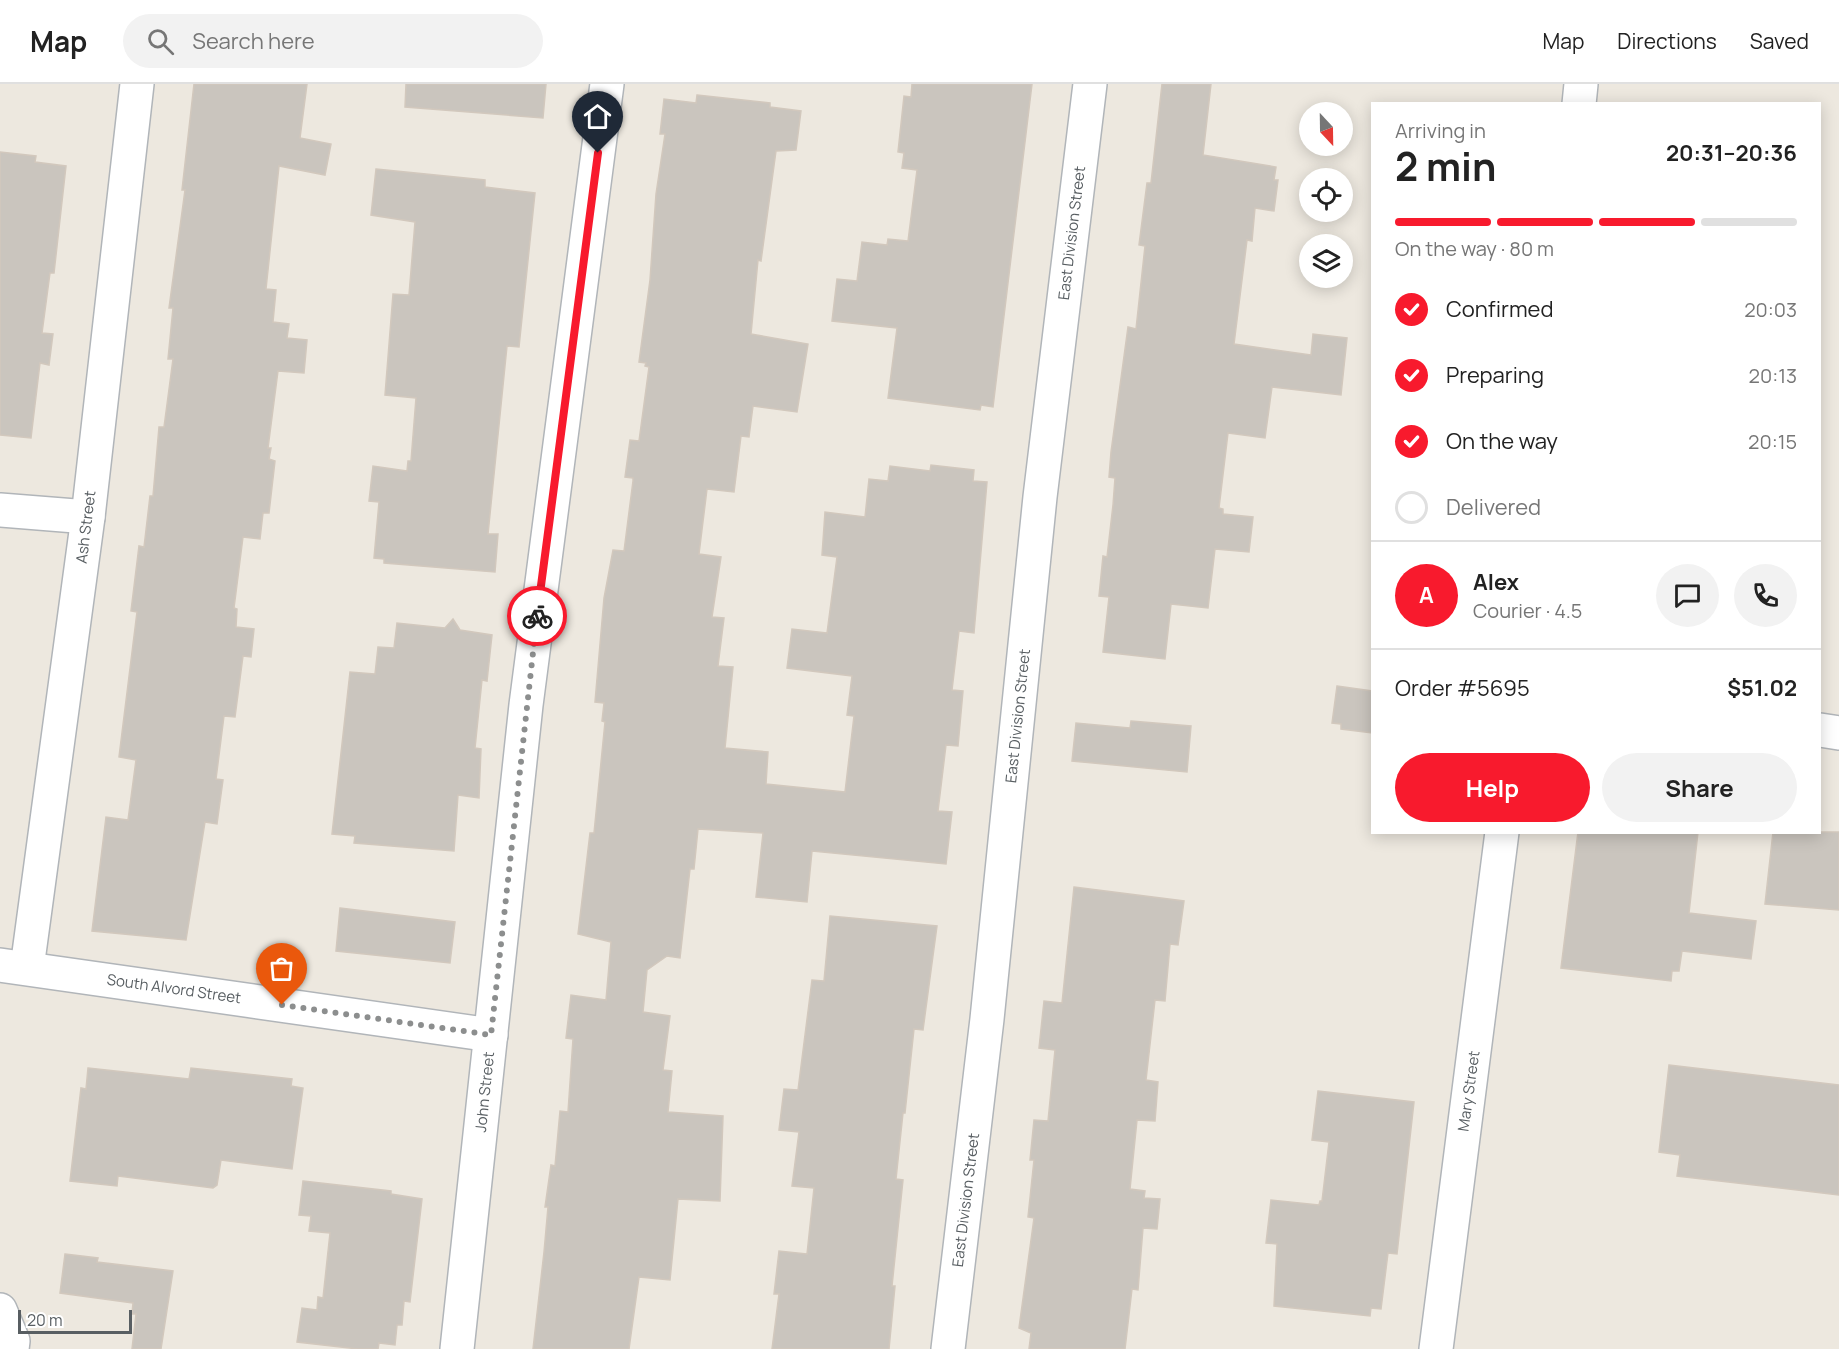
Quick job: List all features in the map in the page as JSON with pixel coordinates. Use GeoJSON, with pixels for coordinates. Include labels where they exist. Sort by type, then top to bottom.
{"type":"FeatureCollection","features":[{"type":"Feature","properties":{"kind":"street","name":"Ash Street"},"geometry":{"type":"LineString","coordinates":[[14,967],[88,517],[137,84]]}},
{"type":"Feature","properties":{"kind":"street","name":"John Street"},"geometry":{"type":"LineString","coordinates":[[457,1349],[526,705],[607,84]]}},
{"type":"Feature","properties":{"kind":"street","name":"East Division Street"},"geometry":{"type":"LineString","coordinates":[[948,1349],[987,1019],[1040,497],[1090,84]]}},
{"type":"Feature","properties":{"kind":"street"},"geometry":{"type":"LineString","coordinates":[[1579,102],[1581,84]]}},
{"type":"Feature","properties":{"kind":"street"},"geometry":{"type":"LineString","coordinates":[[0,510],[88,517]]}},
{"type":"Feature","properties":{"kind":"street"},"geometry":{"type":"LineString","coordinates":[[1821,730],[1839,733]]}},
{"type":"Feature","properties":{"kind":"street","name":"Mary Street"},"geometry":{"type":"LineString","coordinates":[[1436,1349],[1502,834]]}},
{"type":"Feature","properties":{"kind":"street","name":"South Alvord Street"},"geometry":{"type":"LineString","coordinates":[[14,967],[491,1035]]}},
{"type":"Feature","properties":{"kind":"street"},"geometry":{"type":"LineString","coordinates":[[0,1311],[13,1341],[12,1349]]}},
{"type":"Feature","properties":{"kind":"building"},"geometry":{"type":"Polygon","coordinates":[[[194,84],[307,84],[300,138],[331,144],[325,175],[279,166],[266,289],[276,290],[273,322],[289,324],[287,338],[307,340],[304,373],[278,371],[268,448],[271,448],[269,459],[275,461],[269,513],[263,513],[260,539],[243,537],[234,608],[237,609],[236,627],[254,629],[251,657],[243,656],[235,717],[224,716],[216,779],[223,780],[217,824],[205,822],[186,940],[92,931],[106,817],[128,820],[136,760],[119,757],[137,612],[131,611],[139,546],[144,547],[150,496],[153,496],[159,427],[164,427],[173,359],[168,359],[173,308],[169,308],[185,190],[182,190],[194,84]]]}},
{"type":"Feature","properties":{"kind":"building"},"geometry":{"type":"Polygon","coordinates":[[[406,84],[546,84],[543,118],[405,107],[406,84]]]}},
{"type":"Feature","properties":{"kind":"building"},"geometry":{"type":"Polygon","coordinates":[[[912,84],[1032,84],[993,407],[981,405],[980,410],[888,398],[897,328],[832,321],[837,279],[857,281],[862,242],[887,245],[888,239],[908,241],[917,170],[902,168],[904,153],[898,152],[904,96],[911,97],[912,84]]]}},
{"type":"Feature","properties":{"kind":"building"},"geometry":{"type":"Polygon","coordinates":[[[1162,84],[1211,84],[1203,155],[1276,167],[1274,180],[1278,180],[1274,211],[1255,208],[1252,241],[1247,240],[1234,344],[1311,355],[1313,334],[1347,338],[1341,395],[1272,387],[1265,438],[1228,433],[1219,508],[1223,509],[1223,514],[1253,517],[1249,552],[1215,549],[1208,608],[1171,604],[1165,659],[1103,652],[1109,597],[1099,596],[1103,556],[1107,557],[1113,505],[1115,478],[1109,477],[1111,452],[1128,327],[1136,329],[1145,246],[1139,245],[1147,183],[1151,183],[1162,84]]]}},
{"type":"Feature","properties":{"kind":"building"},"geometry":{"type":"Polygon","coordinates":[[[697,95],[770,103],[770,107],[801,111],[796,150],[776,151],[761,261],[758,260],[751,334],[808,344],[797,412],[753,406],[749,437],[741,436],[734,492],[707,489],[699,554],[721,557],[712,617],[724,618],[718,666],[733,667],[725,748],[768,752],[766,784],[845,792],[854,716],[847,715],[852,676],[787,668],[792,629],[827,633],[837,557],[822,555],[825,512],[865,517],[869,479],[888,481],[890,466],[930,471],[931,465],[974,470],[973,481],[987,482],[974,633],[959,631],[952,690],[963,691],[958,746],[946,745],[938,811],[952,812],[946,864],[812,851],[807,902],[756,897],[763,833],[698,829],[694,869],[690,869],[680,958],[667,956],[647,970],[643,1012],[670,1016],[663,1070],[672,1071],[668,1112],[723,1116],[720,1201],[678,1199],[670,1280],[639,1277],[629,1349],[533,1349],[548,1207],[545,1207],[551,1165],[555,1166],[560,1111],[568,1112],[573,1039],[566,1038],[571,995],[606,1000],[611,942],[578,934],[590,833],[594,833],[605,722],[602,721],[604,703],[595,702],[604,598],[613,550],[624,551],[633,481],[633,478],[625,477],[630,440],[639,441],[649,367],[645,366],[646,363],[639,362],[650,280],[656,194],[665,134],[660,134],[664,99],[696,103],[697,95]]]}},
{"type":"Feature","properties":{"kind":"building"},"geometry":{"type":"Polygon","coordinates":[[[0,152],[36,156],[35,162],[66,166],[54,273],[50,273],[42,333],[53,334],[49,365],[40,363],[31,438],[0,435],[0,152]]]}},
{"type":"Feature","properties":{"kind":"building"},"geometry":{"type":"Polygon","coordinates":[[[376,169],[485,180],[485,187],[535,193],[519,347],[507,346],[488,534],[498,534],[495,572],[384,563],[384,559],[374,558],[379,502],[369,501],[373,466],[407,471],[408,461],[411,461],[416,398],[385,395],[393,294],[409,295],[415,222],[371,215],[376,169]]]}},
{"type":"Feature","properties":{"kind":"building"},"geometry":{"type":"Polygon","coordinates":[[[453,619],[460,630],[492,635],[487,681],[482,680],[475,748],[481,749],[479,798],[458,795],[454,851],[354,843],[355,836],[332,834],[350,672],[375,674],[378,647],[394,648],[397,623],[445,628],[453,619]]]}},
{"type":"Feature","properties":{"kind":"building"},"geometry":{"type":"Polygon","coordinates":[[[1337,686],[1371,691],[1371,733],[1341,729],[1341,724],[1332,723],[1337,686]]]}},
{"type":"Feature","properties":{"kind":"building"},"geometry":{"type":"Polygon","coordinates":[[[1131,721],[1191,726],[1187,772],[1072,761],[1076,723],[1130,728],[1131,721]]]}},
{"type":"Feature","properties":{"kind":"building"},"geometry":{"type":"Polygon","coordinates":[[[1839,832],[1839,910],[1765,904],[1773,834],[1839,832]]]}},
{"type":"Feature","properties":{"kind":"building"},"geometry":{"type":"Polygon","coordinates":[[[1578,834],[1698,834],[1689,913],[1756,921],[1751,959],[1682,951],[1679,971],[1672,971],[1671,981],[1561,968],[1578,834]]]}},
{"type":"Feature","properties":{"kind":"building"},"geometry":{"type":"Polygon","coordinates":[[[1074,887],[1184,901],[1178,945],[1170,944],[1165,1001],[1155,1000],[1146,1080],[1158,1082],[1155,1121],[1137,1120],[1130,1189],[1145,1191],[1144,1198],[1160,1199],[1157,1229],[1143,1228],[1138,1290],[1132,1289],[1125,1349],[1029,1349],[1031,1333],[1019,1328],[1034,1218],[1028,1217],[1034,1160],[1030,1160],[1034,1120],[1048,1121],[1055,1050],[1039,1048],[1044,1001],[1062,1003],[1074,887]]]}},
{"type":"Feature","properties":{"kind":"building"},"geometry":{"type":"Polygon","coordinates":[[[340,908],[455,922],[450,963],[336,951],[340,908]]]}},
{"type":"Feature","properties":{"kind":"building"},"geometry":{"type":"Polygon","coordinates":[[[830,916],[937,926],[923,1030],[914,1029],[905,1113],[903,1113],[896,1179],[903,1180],[892,1286],[895,1286],[889,1349],[772,1349],[779,1294],[774,1294],[779,1251],[807,1254],[814,1188],[792,1186],[799,1132],[779,1130],[784,1089],[798,1090],[812,980],[824,981],[830,916]]]}},
{"type":"Feature","properties":{"kind":"building"},"geometry":{"type":"Polygon","coordinates":[[[1669,1065],[1839,1085],[1839,1195],[1677,1176],[1680,1155],[1659,1152],[1669,1065]]]}},
{"type":"Feature","properties":{"kind":"building"},"geometry":{"type":"Polygon","coordinates":[[[88,1068],[189,1079],[191,1068],[292,1079],[291,1086],[303,1088],[292,1169],[221,1160],[217,1185],[213,1188],[118,1176],[117,1186],[70,1181],[81,1088],[86,1089],[88,1068]]]}},
{"type":"Feature","properties":{"kind":"building"},"geometry":{"type":"Polygon","coordinates":[[[1318,1091],[1414,1102],[1397,1254],[1388,1253],[1381,1309],[1371,1308],[1370,1316],[1274,1306],[1277,1244],[1266,1243],[1271,1200],[1319,1205],[1322,1201],[1329,1142],[1312,1140],[1318,1091]]]}},
{"type":"Feature","properties":{"kind":"building"},"geometry":{"type":"Polygon","coordinates":[[[303,1181],[391,1191],[391,1194],[422,1199],[410,1302],[404,1301],[402,1325],[397,1325],[395,1345],[379,1343],[378,1349],[358,1349],[297,1342],[302,1308],[317,1310],[318,1297],[323,1298],[330,1233],[309,1231],[311,1216],[299,1215],[303,1181]]]}},
{"type":"Feature","properties":{"kind":"building"},"geometry":{"type":"Polygon","coordinates":[[[65,1254],[98,1258],[97,1262],[173,1271],[161,1349],[132,1349],[136,1314],[132,1314],[133,1303],[60,1293],[65,1254]]]}},
{"type":"Feature","properties":{"kind":"way so far"},"geometry":{"type":"LineString","coordinates":[[282,1005],[491,1035],[537,616]]}},
{"type":"Feature","properties":{"kind":"route"},"geometry":{"type":"LineString","coordinates":[[537,616],[598,153]]}}]}
